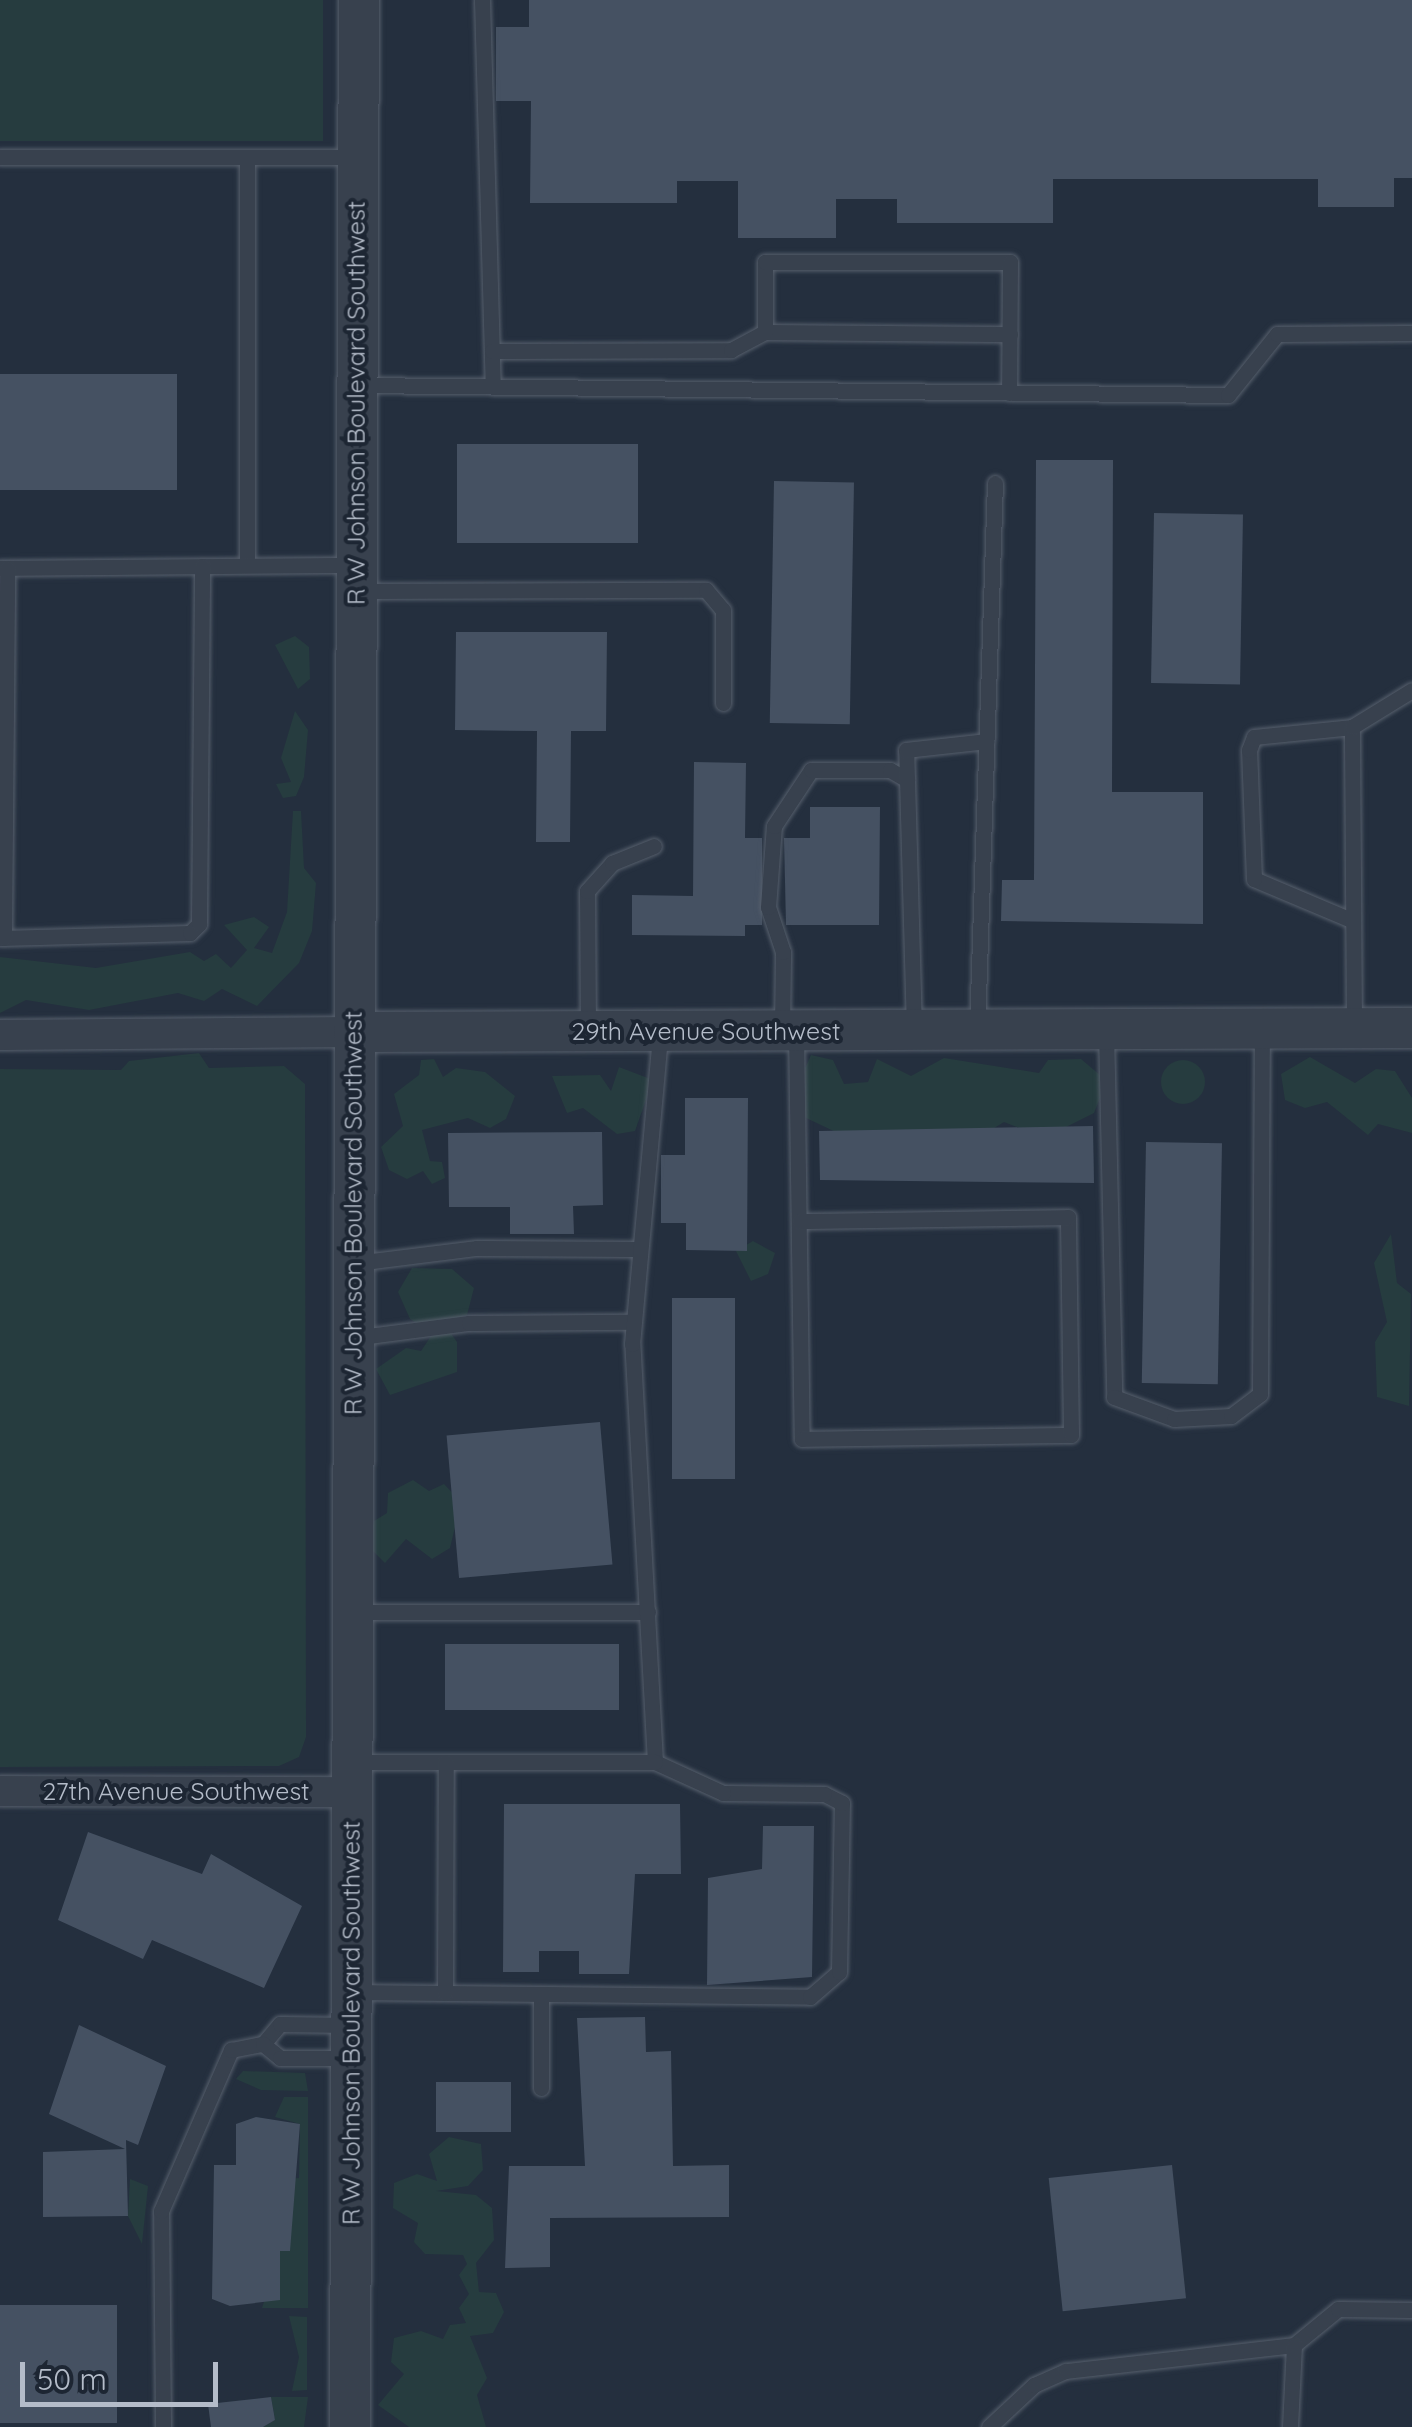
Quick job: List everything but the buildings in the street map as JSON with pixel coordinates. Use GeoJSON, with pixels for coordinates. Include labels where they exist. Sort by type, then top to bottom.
{"type":"FeatureCollection","features":[{"type":"Feature","properties":{"kind":"street","name":"R W Johnson Boulevard Southwest"},"geometry":{"type":"LineString","coordinates":[[348,2420],[359,0]]}},
{"type":"Feature","properties":{"kind":"street","name":"29th Avenue Southwest"},"geometry":{"type":"LineString","coordinates":[[0,1035],[1412,1028]]}},
{"type":"Feature","properties":{"kind":"street","name":"27th Avenue Southwest"},"geometry":{"type":"LineString","coordinates":[[0,1791],[352,1776]]}},
{"type":"Feature","properties":{"kind":"lane"},"geometry":{"type":"LineString","coordinates":[[482,0],[493,386]]}},
{"type":"Feature","properties":{"kind":"lane"},"geometry":{"type":"LineString","coordinates":[[0,157],[357,157]]}},
{"type":"Feature","properties":{"kind":"lane"},"geometry":{"type":"LineString","coordinates":[[247,157],[247,565]]}},
{"type":"Feature","properties":{"kind":"lane"},"geometry":{"type":"LineString","coordinates":[[765,332],[765,262],[1010,262],[1009,393]]}},
{"type":"Feature","properties":{"kind":"lane"},"geometry":{"type":"LineString","coordinates":[[492,352],[731,350],[765,332],[1010,334]]}},
{"type":"Feature","properties":{"kind":"lane"},"geometry":{"type":"LineString","coordinates":[[356,384],[1228,395],[1277,334],[1412,334]]}},
{"type":"Feature","properties":{"kind":"lane"},"geometry":{"type":"LineString","coordinates":[[978,1030],[995,483]]}},
{"type":"Feature","properties":{"kind":"lane"},"geometry":{"type":"LineString","coordinates":[[202,566],[199,924],[190,934],[2,938],[4,568],[247,565],[355,578],[706,590],[723,610],[723,703]]}},
{"type":"Feature","properties":{"kind":"lane"},"geometry":{"type":"LineString","coordinates":[[1351,920],[1254,879],[1249,750],[1254,736],[1352,727],[1412,690]]}},
{"type":"Feature","properties":{"kind":"lane"},"geometry":{"type":"LineString","coordinates":[[1352,727],[1354,1028]]}},
{"type":"Feature","properties":{"kind":"lane"},"geometry":{"type":"LineString","coordinates":[[914,1030],[907,780],[911,742],[987,740]]}},
{"type":"Feature","properties":{"kind":"lane"},"geometry":{"type":"LineString","coordinates":[[799,1221],[1068,1217],[1071,1435],[802,1439],[799,1221],[789,1031],[783,952],[768,907],[774,826],[810,770],[890,770],[907,780]]}},
{"type":"Feature","properties":{"kind":"lane"},"geometry":{"type":"LineString","coordinates":[[588,1031],[587,891],[612,863],[654,846]]}},
{"type":"Feature","properties":{"kind":"lane"},"geometry":{"type":"LineString","coordinates":[[1106,1029],[1114,1397],[1174,1419],[1230,1416],[1260,1394],[1262,1028]]}},
{"type":"Feature","properties":{"kind":"lane"},"geometry":{"type":"LineString","coordinates":[[655,1762],[632,1322],[635,1249],[661,1030]]}},
{"type":"Feature","properties":{"kind":"lane"},"geometry":{"type":"LineString","coordinates":[[354,1264],[477,1248],[635,1249]]}},
{"type":"Feature","properties":{"kind":"lane"},"geometry":{"type":"LineString","coordinates":[[353,1338],[469,1324],[632,1322]]}},
{"type":"Feature","properties":{"kind":"lane"},"geometry":{"type":"LineString","coordinates":[[352,1612],[648,1612]]}},
{"type":"Feature","properties":{"kind":"lane"},"geometry":{"type":"LineString","coordinates":[[262,2044],[280,2058],[351,2025],[445,1993],[810,1997],[838,1972],[842,1803],[824,1794],[723,1793],[655,1762],[446,1762],[352,1776]]}},
{"type":"Feature","properties":{"kind":"lane"},"geometry":{"type":"LineString","coordinates":[[445,1993],[446,1762]]}},
{"type":"Feature","properties":{"kind":"lane"},"geometry":{"type":"LineString","coordinates":[[541,1994],[541,2088]]}},
{"type":"Feature","properties":{"kind":"lane"},"geometry":{"type":"LineString","coordinates":[[163,2427],[163,2202],[231,2050],[262,2044],[280,2024],[351,2025]]}},
{"type":"Feature","properties":{"kind":"lane"},"geometry":{"type":"LineString","coordinates":[[990,2427],[1034,2385],[1066,2370],[1294,2345],[1338,2309],[1412,2310]]}},
{"type":"Feature","properties":{"kind":"lane"},"geometry":{"type":"LineString","coordinates":[[1290,2427],[1294,2345]]}},
{"type":"Feature","properties":{"kind":"green space"},"geometry":{"type":"Polygon","coordinates":[[[0,0],[323,0],[323,141],[0,141],[0,0]]]}},
{"type":"Feature","properties":{"kind":"green space"},"geometry":{"type":"Polygon","coordinates":[[[295,636],[309,647],[310,679],[298,689],[275,645],[295,636]]]}},
{"type":"Feature","properties":{"kind":"green space"},"geometry":{"type":"Polygon","coordinates":[[[295,711],[308,730],[304,777],[296,796],[283,798],[276,784],[291,782],[281,758],[295,711]]]}},
{"type":"Feature","properties":{"kind":"green space"},"geometry":{"type":"Polygon","coordinates":[[[293,811],[301,811],[304,868],[316,883],[312,931],[299,963],[257,1006],[222,989],[204,1001],[178,993],[89,1010],[26,1000],[0,1013],[0,957],[96,968],[190,952],[204,961],[216,954],[231,968],[247,950],[224,925],[254,917],[269,927],[254,948],[272,953],[287,912],[293,811]]]}},
{"type":"Feature","properties":{"kind":"green space"},"geometry":{"type":"Polygon","coordinates":[[[199,1053],[209,1068],[284,1066],[305,1084],[306,1737],[299,1757],[279,1766],[0,1767],[0,1069],[121,1070],[129,1061],[199,1053]]]}},
{"type":"Feature","properties":{"kind":"green space"},"geometry":{"type":"Polygon","coordinates":[[[811,1055],[833,1060],[844,1084],[868,1082],[877,1059],[911,1076],[944,1058],[1039,1073],[1048,1060],[1081,1059],[1107,1081],[1094,1113],[1044,1138],[1004,1122],[970,1143],[842,1135],[804,1117],[796,1090],[811,1055]]]}},
{"type":"Feature","properties":{"kind":"green space"},"geometry":{"type":"Polygon","coordinates":[[[1310,1057],[1355,1083],[1376,1069],[1395,1071],[1412,1098],[1412,1133],[1378,1124],[1368,1135],[1327,1102],[1305,1108],[1285,1100],[1281,1074],[1310,1057]]]}},
{"type":"Feature","properties":{"kind":"green space"},"geometry":{"type":"Polygon","coordinates":[[[434,1059],[443,1077],[456,1068],[485,1072],[515,1096],[506,1119],[490,1128],[468,1118],[422,1130],[430,1161],[442,1162],[445,1178],[432,1184],[423,1171],[407,1179],[389,1170],[381,1147],[403,1126],[394,1094],[419,1075],[421,1060],[434,1059]]]}},
{"type":"Feature","properties":{"kind":"green space"},"geometry":{"type":"Polygon","coordinates":[[[1183,1060],[1198,1067],[1205,1082],[1198,1097],[1183,1104],[1168,1097],[1161,1082],[1168,1067],[1183,1060]]]}},
{"type":"Feature","properties":{"kind":"green space"},"geometry":{"type":"Polygon","coordinates":[[[619,1067],[653,1080],[635,1131],[617,1134],[583,1108],[567,1113],[552,1076],[600,1075],[611,1091],[619,1067]]]}},
{"type":"Feature","properties":{"kind":"green space"},"geometry":{"type":"Polygon","coordinates":[[[1391,1234],[1397,1283],[1411,1294],[1409,1406],[1377,1397],[1375,1342],[1387,1322],[1374,1263],[1391,1234]]]}},
{"type":"Feature","properties":{"kind":"green space"},"geometry":{"type":"Polygon","coordinates":[[[753,1241],[775,1253],[768,1274],[751,1281],[736,1251],[753,1241]]]}},
{"type":"Feature","properties":{"kind":"green space"},"geometry":{"type":"Polygon","coordinates":[[[412,1268],[452,1269],[474,1288],[467,1315],[443,1322],[457,1342],[457,1372],[390,1395],[376,1369],[406,1348],[421,1351],[433,1333],[410,1319],[398,1292],[412,1268]]]}},
{"type":"Feature","properties":{"kind":"green space"},"geometry":{"type":"Polygon","coordinates":[[[413,1480],[429,1491],[444,1484],[461,1502],[450,1548],[432,1559],[406,1539],[385,1563],[368,1546],[374,1521],[387,1513],[388,1493],[413,1480]]]}},
{"type":"Feature","properties":{"kind":"green space"},"geometry":{"type":"Polygon","coordinates":[[[243,2071],[305,2073],[308,2091],[261,2090],[236,2079],[243,2071]]]}},
{"type":"Feature","properties":{"kind":"green space"},"geometry":{"type":"Polygon","coordinates":[[[284,2097],[308,2097],[308,2308],[262,2308],[280,2251],[290,2251],[290,2179],[299,2178],[300,2124],[275,2117],[284,2097]]]}},
{"type":"Feature","properties":{"kind":"green space"},"geometry":{"type":"Polygon","coordinates":[[[449,2137],[481,2144],[483,2170],[468,2186],[436,2191],[476,2195],[492,2208],[494,2240],[476,2263],[479,2292],[496,2293],[504,2312],[493,2333],[470,2336],[487,2378],[477,2395],[486,2427],[409,2427],[378,2405],[404,2374],[391,2362],[394,2338],[421,2331],[443,2339],[450,2325],[466,2323],[459,2308],[469,2294],[459,2275],[467,2264],[463,2255],[425,2254],[414,2242],[418,2223],[393,2208],[394,2183],[417,2174],[437,2181],[429,2154],[449,2137]]]}},
{"type":"Feature","properties":{"kind":"green space"},"geometry":{"type":"Polygon","coordinates":[[[130,2179],[148,2186],[142,2244],[128,2216],[130,2179]]]}},
{"type":"Feature","properties":{"kind":"green space"},"geometry":{"type":"Polygon","coordinates":[[[289,2316],[307,2317],[307,2390],[292,2391],[299,2357],[289,2316]]]}},
{"type":"Feature","properties":{"kind":"green space"},"geometry":{"type":"Polygon","coordinates":[[[271,2397],[308,2397],[304,2427],[263,2427],[275,2420],[271,2397]]]}}]}
